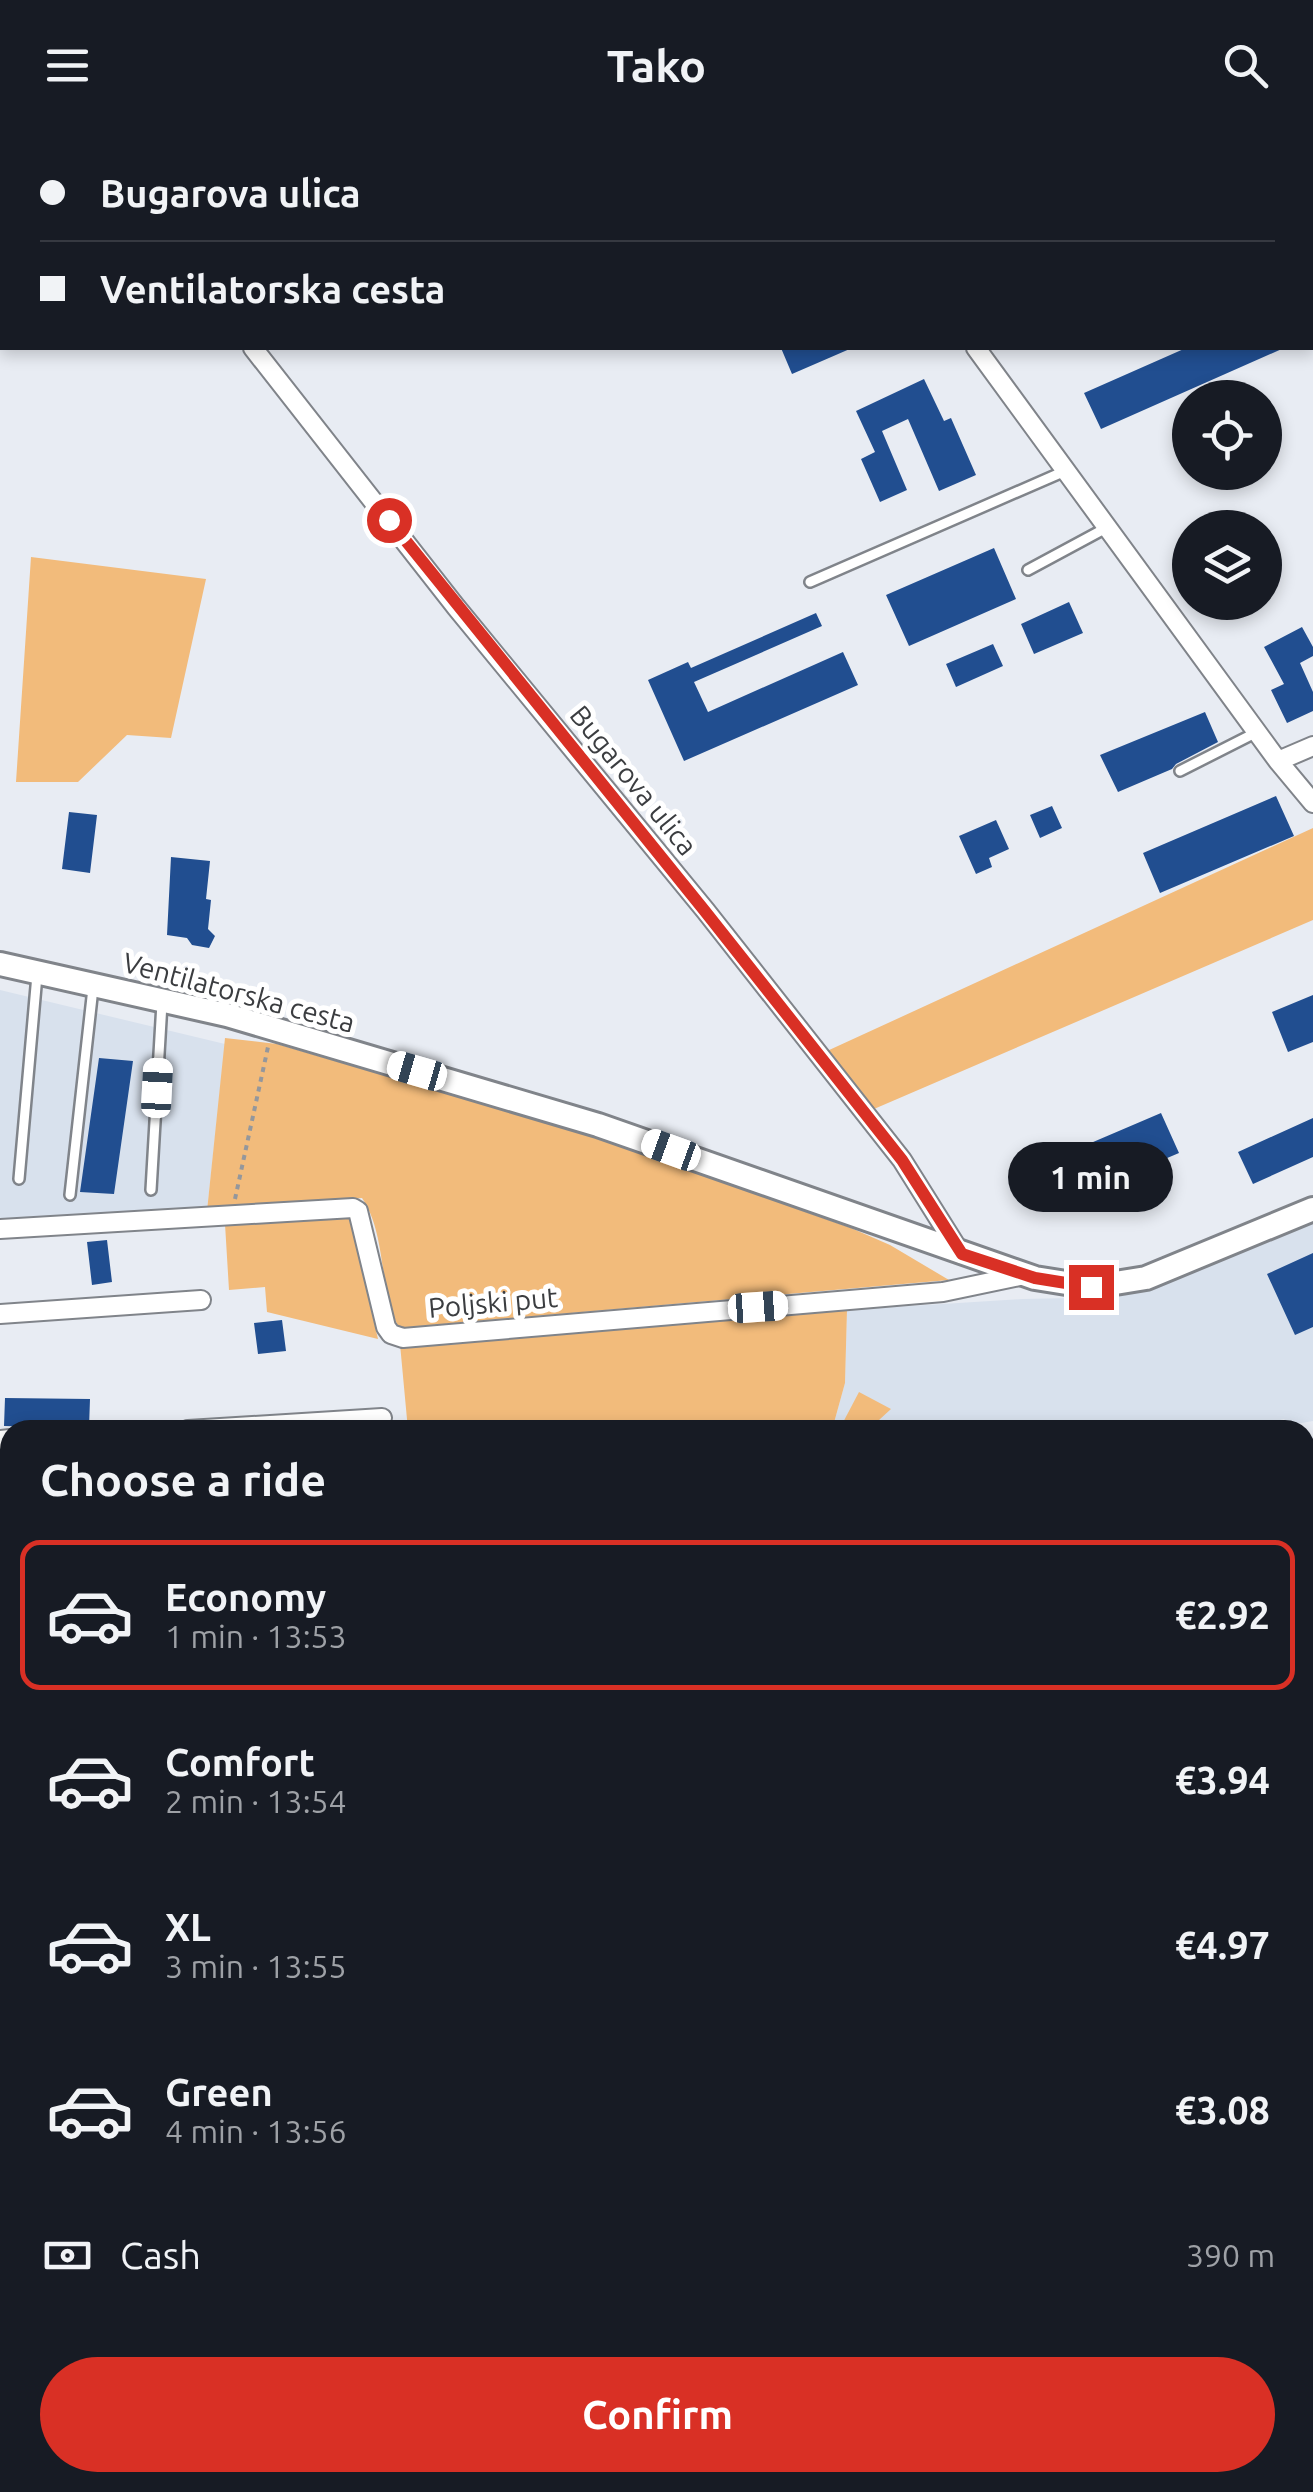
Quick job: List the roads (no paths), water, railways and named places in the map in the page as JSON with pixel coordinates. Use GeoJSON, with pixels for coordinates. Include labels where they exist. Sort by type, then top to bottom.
{"type":"FeatureCollection","features":[{"type":"Feature","properties":{"kind":"main road","name":"Ventilatorska cesta"},"geometry":{"type":"LineString","coordinates":[[0,964],[273,1028],[598,1124],[962,1254],[1024,1274],[1091,1287],[1146,1278],[1313,1209]]}},
{"type":"Feature","properties":{"kind":"street","name":"Bugarova ulica"},"geometry":{"type":"LineString","coordinates":[[255,350],[456,607],[692,894],[890,1145],[962,1254]]}},
{"type":"Feature","properties":{"kind":"street"},"geometry":{"type":"LineString","coordinates":[[978,350],[1278,761],[1313,803]]}},
{"type":"Feature","properties":{"kind":"street"},"geometry":{"type":"LineString","coordinates":[[1278,761],[1313,746]]}},
{"type":"Feature","properties":{"kind":"street","name":"Poljski put"},"geometry":{"type":"LineString","coordinates":[[0,1230],[353,1208],[358,1211],[386,1327],[402,1338],[943,1292],[1024,1274]]}},
{"type":"Feature","properties":{"kind":"street"},"geometry":{"type":"LineString","coordinates":[[0,1314],[200,1300]]}},
{"type":"Feature","properties":{"kind":"street"},"geometry":{"type":"LineString","coordinates":[[350,1420],[382,1418]]}},
{"type":"Feature","properties":{"kind":"lane"},"geometry":{"type":"LineString","coordinates":[[810,582],[1068,470]]}},
{"type":"Feature","properties":{"kind":"lane"},"geometry":{"type":"LineString","coordinates":[[1028,570],[1109,526]]}},
{"type":"Feature","properties":{"kind":"lane"},"geometry":{"type":"LineString","coordinates":[[1180,772],[1257,732]]}},
{"type":"Feature","properties":{"kind":"lane"},"geometry":{"type":"LineString","coordinates":[[19,1179],[37,973]]}},
{"type":"Feature","properties":{"kind":"lane"},"geometry":{"type":"LineString","coordinates":[[70,1194],[93,985]]}},
{"type":"Feature","properties":{"kind":"lane"},"geometry":{"type":"LineString","coordinates":[[151,1190],[162,1000]]}}]}
